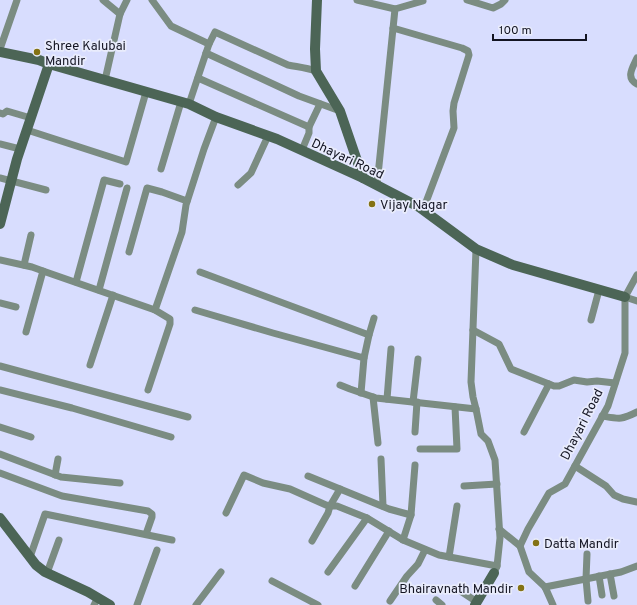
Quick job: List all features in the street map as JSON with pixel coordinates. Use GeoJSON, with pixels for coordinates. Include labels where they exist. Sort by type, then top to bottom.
{"type":"FeatureCollection","features":[{"type":"Feature","properties":{"kind":"street"},"geometry":{"type":"LineString","coordinates":[[0,50],[17,0]]}},
{"type":"Feature","properties":{"kind":"street"},"geometry":{"type":"LineString","coordinates":[[103,0],[120,14]]}},
{"type":"Feature","properties":{"kind":"street"},"geometry":{"type":"LineString","coordinates":[[105,80],[120,14],[127,0]]}},
{"type":"Feature","properties":{"kind":"street"},"geometry":{"type":"LineString","coordinates":[[152,0],[171,26],[209,44]]}},
{"type":"Feature","properties":{"kind":"street"},"geometry":{"type":"LineString","coordinates":[[317,0],[315,50],[316,71],[340,111],[363,178]]}},
{"type":"Feature","properties":{"kind":"street"},"geometry":{"type":"LineString","coordinates":[[357,0],[395,9],[424,0]]}},
{"type":"Feature","properties":{"kind":"street"},"geometry":{"type":"LineString","coordinates":[[467,0],[493,8],[505,0]]}},
{"type":"Feature","properties":{"kind":"street"},"geometry":{"type":"LineString","coordinates":[[377,185],[395,9]]}},
{"type":"Feature","properties":{"kind":"street"},"geometry":{"type":"LineString","coordinates":[[393,28],[462,48],[468,51],[469,55],[454,103],[454,128],[423,210]]}},
{"type":"Feature","properties":{"kind":"street"},"geometry":{"type":"LineString","coordinates":[[161,169],[185,103],[198,78],[209,44],[215,32],[288,66],[308,68],[316,71]]}},
{"type":"Feature","properties":{"kind":"street","name":"Dhayari Road"},"geometry":{"type":"LineString","coordinates":[[0,50],[185,103],[216,117],[302,150],[377,185],[419,207],[476,249],[513,264],[625,297]]}},
{"type":"Feature","properties":{"kind":"street"},"geometry":{"type":"LineString","coordinates":[[206,53],[299,96],[340,111]]}},
{"type":"Feature","properties":{"kind":"street"},"geometry":{"type":"LineString","coordinates":[[637,58],[631,73],[631,77],[632,81],[637,84]]}},
{"type":"Feature","properties":{"kind":"street"},"geometry":{"type":"LineString","coordinates":[[0,224],[2,207],[10,180],[49,64]]}},
{"type":"Feature","properties":{"kind":"street"},"geometry":{"type":"LineString","coordinates":[[198,78],[309,127]]}},
{"type":"Feature","properties":{"kind":"street"},"geometry":{"type":"LineString","coordinates":[[27,130],[126,162],[146,92]]}},
{"type":"Feature","properties":{"kind":"street"},"geometry":{"type":"LineString","coordinates":[[302,150],[309,133],[309,127],[320,104]]}},
{"type":"Feature","properties":{"kind":"street"},"geometry":{"type":"LineString","coordinates":[[0,113],[3,114],[7,111],[31,118]]}},
{"type":"Feature","properties":{"kind":"street"},"geometry":{"type":"LineString","coordinates":[[155,310],[182,232],[187,201],[216,117]]}},
{"type":"Feature","properties":{"kind":"street"},"geometry":{"type":"LineString","coordinates":[[238,185],[252,173],[268,136]]}},
{"type":"Feature","properties":{"kind":"street"},"geometry":{"type":"LineString","coordinates":[[0,144],[20,149]]}},
{"type":"Feature","properties":{"kind":"street"},"geometry":{"type":"LineString","coordinates":[[0,178],[46,190]]}},
{"type":"Feature","properties":{"kind":"street"},"geometry":{"type":"LineString","coordinates":[[76,282],[104,180],[120,184]]}},
{"type":"Feature","properties":{"kind":"street"},"geometry":{"type":"LineString","coordinates":[[99,290],[127,188]]}},
{"type":"Feature","properties":{"kind":"street"},"geometry":{"type":"LineString","coordinates":[[129,252],[147,188],[187,201]]}},
{"type":"Feature","properties":{"kind":"street"},"geometry":{"type":"LineString","coordinates":[[24,266],[31,235]]}},
{"type":"Feature","properties":{"kind":"street"},"geometry":{"type":"LineString","coordinates":[[462,592],[476,604],[496,569],[500,538],[495,460],[488,440],[481,434],[471,382],[476,249]]}},
{"type":"Feature","properties":{"kind":"street"},"geometry":{"type":"LineString","coordinates":[[0,260],[43,271],[76,282],[155,310],[170,318],[170,324],[148,390]]}},
{"type":"Feature","properties":{"kind":"street"},"geometry":{"type":"LineString","coordinates":[[26,332],[43,271]]}},
{"type":"Feature","properties":{"kind":"street"},"geometry":{"type":"LineString","coordinates":[[200,272],[369,335]]}},
{"type":"Feature","properties":{"kind":"street","name":"Dhayari Road"},"geometry":{"type":"LineString","coordinates":[[520,546],[528,528],[549,493],[565,484],[608,406],[625,353],[625,297],[637,275]]}},
{"type":"Feature","properties":{"kind":"street"},"geometry":{"type":"LineString","coordinates":[[591,320],[599,290]]}},
{"type":"Feature","properties":{"kind":"street"},"geometry":{"type":"LineString","coordinates":[[90,365],[113,295]]}},
{"type":"Feature","properties":{"kind":"street"},"geometry":{"type":"LineString","coordinates":[[625,297],[637,301]]}},
{"type":"Feature","properties":{"kind":"street"},"geometry":{"type":"LineString","coordinates":[[0,303],[16,307]]}},
{"type":"Feature","properties":{"kind":"street"},"geometry":{"type":"LineString","coordinates":[[195,310],[364,358]]}},
{"type":"Feature","properties":{"kind":"street"},"geometry":{"type":"LineString","coordinates":[[361,393],[364,358],[374,318]]}},
{"type":"Feature","properties":{"kind":"street"},"geometry":{"type":"LineString","coordinates":[[473,330],[499,344],[511,368],[554,386],[559,386],[574,380],[615,383]]}},
{"type":"Feature","properties":{"kind":"street"},"geometry":{"type":"LineString","coordinates":[[386,399],[391,349]]}},
{"type":"Feature","properties":{"kind":"street"},"geometry":{"type":"LineString","coordinates":[[415,432],[415,402],[418,359]]}},
{"type":"Feature","properties":{"kind":"street"},"geometry":{"type":"LineString","coordinates":[[0,366],[188,417]]}},
{"type":"Feature","properties":{"kind":"street"},"geometry":{"type":"LineString","coordinates":[[340,384],[373,397],[476,409]]}},
{"type":"Feature","properties":{"kind":"street"},"geometry":{"type":"LineString","coordinates":[[524,432],[549,384]]}},
{"type":"Feature","properties":{"kind":"street"},"geometry":{"type":"LineString","coordinates":[[0,390],[72,408],[171,437]]}},
{"type":"Feature","properties":{"kind":"street"},"geometry":{"type":"LineString","coordinates":[[373,397],[378,443]]}},
{"type":"Feature","properties":{"kind":"street"},"geometry":{"type":"LineString","coordinates":[[420,449],[457,449],[455,407]]}},
{"type":"Feature","properties":{"kind":"street"},"geometry":{"type":"LineString","coordinates":[[602,416],[623,418],[637,412]]}},
{"type":"Feature","properties":{"kind":"street"},"geometry":{"type":"LineString","coordinates":[[0,427],[31,437]]}},
{"type":"Feature","properties":{"kind":"street"},"geometry":{"type":"LineString","coordinates":[[0,454],[61,477],[120,483]]}},
{"type":"Feature","properties":{"kind":"street"},"geometry":{"type":"LineString","coordinates":[[55,475],[58,458]]}},
{"type":"Feature","properties":{"kind":"street"},"geometry":{"type":"LineString","coordinates":[[381,459],[383,506]]}},
{"type":"Feature","properties":{"kind":"street"},"geometry":{"type":"LineString","coordinates":[[403,540],[411,515],[415,465]]}},
{"type":"Feature","properties":{"kind":"street"},"geometry":{"type":"LineString","coordinates":[[575,466],[606,486],[614,495],[623,499],[637,502]]}},
{"type":"Feature","properties":{"kind":"street"},"geometry":{"type":"LineString","coordinates":[[0,473],[62,496],[148,512],[152,514],[152,517],[146,534]]}},
{"type":"Feature","properties":{"kind":"street"},"geometry":{"type":"LineString","coordinates":[[226,513],[244,475],[263,483],[290,489],[330,506],[337,506],[367,518],[403,540],[425,550],[439,555],[496,569]]}},
{"type":"Feature","properties":{"kind":"street"},"geometry":{"type":"LineString","coordinates":[[308,476],[395,511],[411,515]]}},
{"type":"Feature","properties":{"kind":"street"},"geometry":{"type":"LineString","coordinates":[[464,486],[497,484]]}},
{"type":"Feature","properties":{"kind":"street"},"geometry":{"type":"LineString","coordinates":[[312,541],[340,489]]}},
{"type":"Feature","properties":{"kind":"street"},"geometry":{"type":"LineString","coordinates":[[449,557],[458,506]]}},
{"type":"Feature","properties":{"kind":"street"},"geometry":{"type":"LineString","coordinates":[[30,557],[45,514],[172,540]]}},
{"type":"Feature","properties":{"kind":"street"},"geometry":{"type":"LineString","coordinates":[[328,572],[367,518]]}},
{"type":"Feature","properties":{"kind":"street"},"geometry":{"type":"LineString","coordinates":[[0,519],[36,565],[96,601],[110,605]]}},
{"type":"Feature","properties":{"kind":"street"},"geometry":{"type":"LineString","coordinates":[[499,529],[520,546],[529,572],[545,587],[554,605]]}},
{"type":"Feature","properties":{"kind":"street"},"geometry":{"type":"LineString","coordinates":[[355,586],[389,531]]}},
{"type":"Feature","properties":{"kind":"street"},"geometry":{"type":"LineString","coordinates":[[48,573],[59,540]]}},
{"type":"Feature","properties":{"kind":"street"},"geometry":{"type":"LineString","coordinates":[[137,605],[157,550]]}},
{"type":"Feature","properties":{"kind":"street"},"geometry":{"type":"LineString","coordinates":[[390,601],[407,576],[418,564],[425,550]]}},
{"type":"Feature","properties":{"kind":"street"},"geometry":{"type":"LineString","coordinates":[[587,554],[586,578],[588,601]]}},
{"type":"Feature","properties":{"kind":"street"},"geometry":{"type":"LineString","coordinates":[[545,587],[621,572],[637,566]]}},
{"type":"Feature","properties":{"kind":"street"},"geometry":{"type":"LineString","coordinates":[[196,605],[221,572]]}},
{"type":"Feature","properties":{"kind":"street"},"geometry":{"type":"LineString","coordinates":[[610,574],[614,596]]}},
{"type":"Feature","properties":{"kind":"street"},"geometry":{"type":"LineString","coordinates":[[599,576],[602,595]]}},
{"type":"Feature","properties":{"kind":"street"},"geometry":{"type":"LineString","coordinates":[[272,581],[318,605]]}},
{"type":"Feature","properties":{"kind":"street"},"geometry":{"type":"LineString","coordinates":[[436,600],[442,605]]}},
{"type":"Feature","properties":{"kind":"place","name":"Shree Kalubai Mandir"},"geometry":{"type":"Point","coordinates":[37,52]}},
{"type":"Feature","properties":{"kind":"place","name":"Vijay Nagar"},"geometry":{"type":"Point","coordinates":[372,204]}},
{"type":"Feature","properties":{"kind":"place","name":"Datta Mandir"},"geometry":{"type":"Point","coordinates":[536,543]}},
{"type":"Feature","properties":{"kind":"place","name":"Bhairavnath Mandir"},"geometry":{"type":"Point","coordinates":[521,588]}}]}
